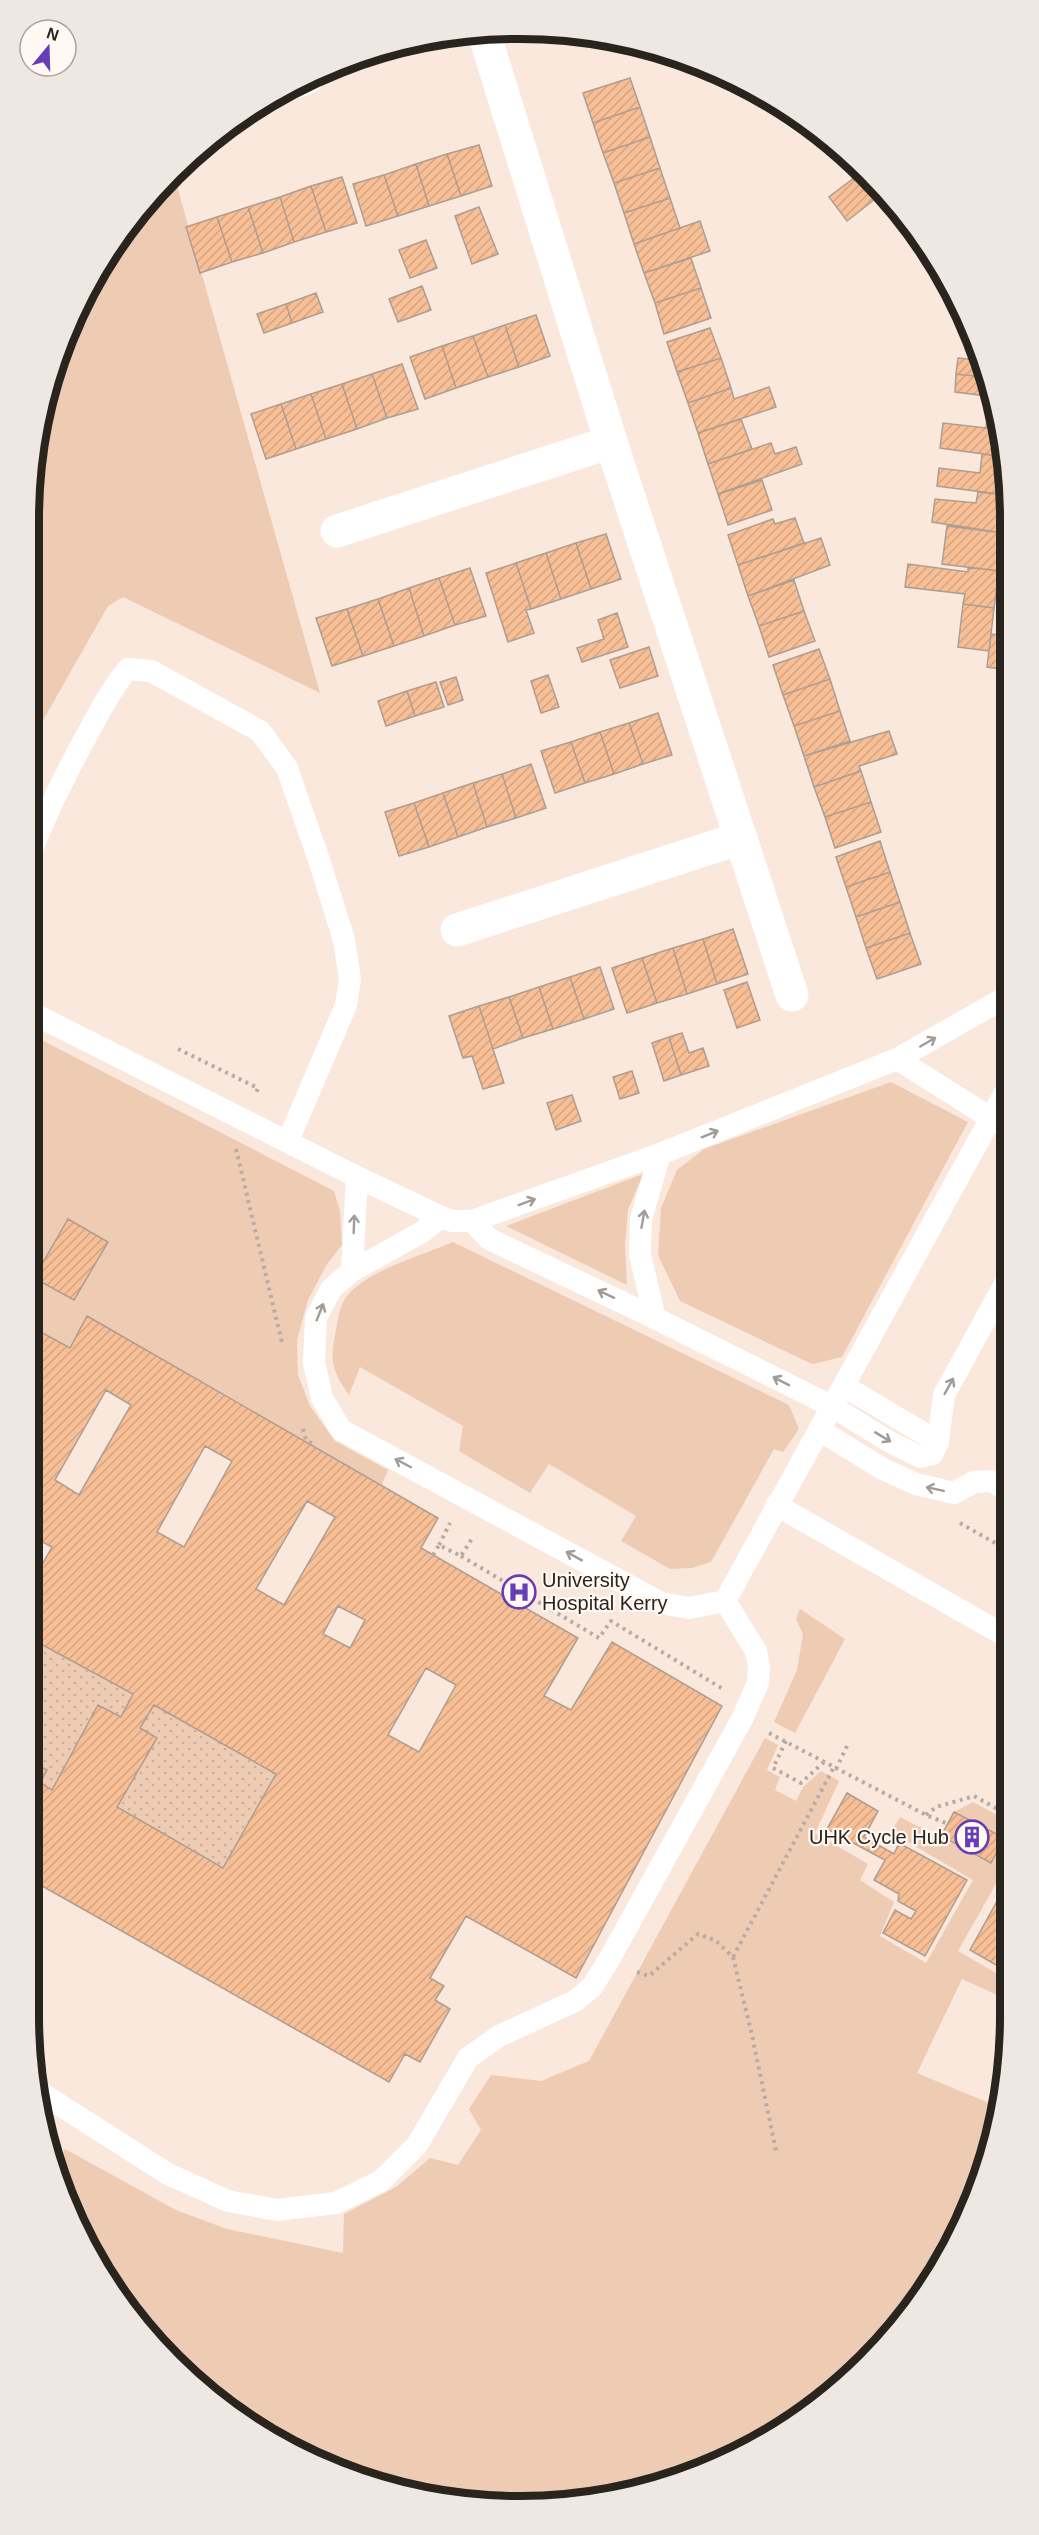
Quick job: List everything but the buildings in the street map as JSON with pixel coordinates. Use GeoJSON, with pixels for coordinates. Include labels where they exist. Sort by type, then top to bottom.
{"type":"FeatureCollection","features":[{"type":"Feature","properties":{"kind":"street"},"geometry":{"type":"LineString","coordinates":[[486,40],[611,442],[792,995]]}},
{"type":"Feature","properties":{"kind":"street"},"geometry":{"type":"LineString","coordinates":[[337,531],[611,442]]}},
{"type":"Feature","properties":{"kind":"street"},"geometry":{"type":"LineString","coordinates":[[457,930],[741,838]]}},
{"type":"Feature","properties":{"kind":"lane"},"geometry":{"type":"LineString","coordinates":[[39,832],[84,739],[114,684],[128,669],[151,671],[260,731],[286,768],[334,907],[344,940],[350,979],[345,1005],[288,1141]]}},
{"type":"Feature","properties":{"kind":"lane"},"geometry":{"type":"LineString","coordinates":[[39,1016],[441,1217],[452,1221],[472,1221],[660,1154],[897,1059],[1000,1001]]}},
{"type":"Feature","properties":{"kind":"lane"},"geometry":{"type":"LineString","coordinates":[[724,1601],[844,1386],[999,1124],[897,1059]]}},
{"type":"Feature","properties":{"kind":"lane"},"geometry":{"type":"LineString","coordinates":[[655,1317],[640,1255],[642,1219],[660,1154]]}},
{"type":"Feature","properties":{"kind":"lane"},"geometry":{"type":"LineString","coordinates":[[352,1271],[357,1177]]}},
{"type":"Feature","properties":{"kind":"lane"},"geometry":{"type":"LineString","coordinates":[[441,1217],[422,1233],[352,1271],[331,1289],[316,1318],[314,1362],[322,1398],[341,1430],[661,1603],[688,1608],[724,1601]]}},
{"type":"Feature","properties":{"kind":"lane"},"geometry":{"type":"LineString","coordinates":[[472,1221],[489,1239],[655,1317],[833,1407],[890,1442],[920,1457],[932,1454],[938,1442],[944,1395],[1000,1293]]}},
{"type":"Feature","properties":{"kind":"lane"},"geometry":{"type":"LineString","coordinates":[[844,1386],[938,1442]]}},
{"type":"Feature","properties":{"kind":"lane"},"geometry":{"type":"LineString","coordinates":[[819,1430],[883,1469],[916,1484],[954,1492],[974,1482],[1000,1486]]}},
{"type":"Feature","properties":{"kind":"lane"},"geometry":{"type":"LineString","coordinates":[[776,1505],[1000,1632]]}},
{"type":"Feature","properties":{"kind":"lane"},"geometry":{"type":"LineString","coordinates":[[46,2096],[168,2174],[228,2201],[277,2211],[336,2203],[381,2181],[417,2145],[468,2058],[499,2036],[575,2001],[592,1987],[610,1958],[742,1719],[758,1683],[756,1651],[724,1601]]}},
{"type":"Feature","properties":{"kind":"path"},"geometry":{"type":"LineString","coordinates":[[461,1557],[475,1532]]}},
{"type":"Feature","properties":{"kind":"path"},"geometry":{"type":"LineString","coordinates":[[434,1555],[439,1545],[599,1638],[611,1621],[732,1695]]}},
{"type":"Feature","properties":{"kind":"path"},"geometry":{"type":"LineString","coordinates":[[824,1762],[801,1783],[773,1768],[786,1741],[926,1815],[948,1824]]}},
{"type":"Feature","properties":{"kind":"path"},"geometry":{"type":"LineString","coordinates":[[733,1957],[847,1746]]}},
{"type":"Feature","properties":{"kind":"path"},"geometry":{"type":"LineString","coordinates":[[926,1815],[936,1807],[974,1796],[1000,1810]]}},
{"type":"Feature","properties":{"kind":"path"},"geometry":{"type":"LineString","coordinates":[[632,1971],[649,1976],[698,1934],[715,1940],[733,1957],[776,2151]]}},
{"type":"Feature","properties":{"kind":"shaded area"},"geometry":{"type":"Polygon","coordinates":[[[174,186],[177,186],[320,693],[123,597],[108,606],[39,727],[40,488],[48,426],[55,395],[76,336],[103,279],[138,227],[174,186]]]}},
{"type":"Feature","properties":{"kind":"shaded area"},"geometry":{"type":"Polygon","coordinates":[[[39,1039],[334,1191],[340,1211],[342,1245],[327,1264],[308,1300],[297,1340],[298,1375],[310,1406],[335,1441],[388,1470],[380,1489],[69,1355],[39,1338],[39,1039]]]}},
{"type":"Feature","properties":{"kind":"shaded area"},"geometry":{"type":"Polygon","coordinates":[[[891,1082],[968,1122],[842,1357],[812,1364],[680,1301],[658,1255],[661,1208],[677,1170],[704,1149],[891,1082]]]}},
{"type":"Feature","properties":{"kind":"shaded area"},"geometry":{"type":"Polygon","coordinates":[[[643,1174],[628,1210],[625,1245],[627,1285],[506,1226],[643,1174]]]}},
{"type":"Feature","properties":{"kind":"shaded area"},"geometry":{"type":"Polygon","coordinates":[[[453,1242],[789,1405],[799,1429],[783,1452],[774,1449],[711,1562],[692,1568],[670,1569],[621,1541],[636,1516],[549,1464],[530,1493],[459,1451],[463,1426],[360,1367],[349,1395],[336,1374],[333,1361],[333,1345],[339,1315],[347,1296],[356,1287],[381,1271],[453,1242]]]}},
{"type":"Feature","properties":{"kind":"shaded area"},"geometry":{"type":"Polygon","coordinates":[[[800,1609],[845,1639],[795,1733],[774,1722],[797,1670],[803,1634],[796,1619],[800,1609]]]}},
{"type":"Feature","properties":{"kind":"shaded area"},"geometry":{"type":"Polygon","coordinates":[[[39,1643],[133,1694],[121,1717],[98,1705],[52,1790],[40,1783],[47,1770],[39,1766],[39,1643]]]}},
{"type":"Feature","properties":{"kind":"shaded area"},"geometry":{"type":"Polygon","coordinates":[[[154,1705],[276,1774],[223,1868],[117,1807],[157,1738],[140,1728],[154,1705]]]}},
{"type":"Feature","properties":{"kind":"shaded area"},"geometry":{"type":"Polygon","coordinates":[[[765,1738],[778,1745],[767,1770],[780,1777],[775,1790],[796,1801],[803,1787],[821,1771],[839,1781],[815,1833],[868,1864],[860,1880],[894,1902],[880,1936],[926,1963],[973,1880],[891,1832],[900,1817],[991,1863],[1000,1844],[1000,1877],[958,1951],[1000,1975],[1000,1996],[962,1979],[917,2073],[992,2104],[984,2140],[974,2170],[936,2256],[901,2308],[881,2332],[836,2377],[812,2397],[760,2432],[732,2446],[644,2480],[582,2492],[551,2495],[488,2495],[457,2492],[395,2480],[365,2470],[279,2432],[227,2397],[203,2377],[158,2332],[138,2308],[103,2256],[76,2199],[61,2157],[65,2149],[176,2210],[227,2229],[343,2253],[344,2214],[396,2187],[430,2158],[458,2165],[481,2130],[469,2109],[491,2075],[541,2081],[589,2061],[765,1738]]]}},
{"type":"Feature","properties":{"kind":"shaded area"},"geometry":{"type":"Polygon","coordinates":[[[973,1802],[1000,1817],[1000,1836],[954,1812],[973,1802]]]}},
{"type":"Feature","properties":{"kind":"place","name":"University Hospital Kerry"},"geometry":{"type":"Point","coordinates":[519,1592]}},
{"type":"Feature","properties":{"kind":"place","name":"UHK Cycle Hub"},"geometry":{"type":"Point","coordinates":[972,1837]}}]}
